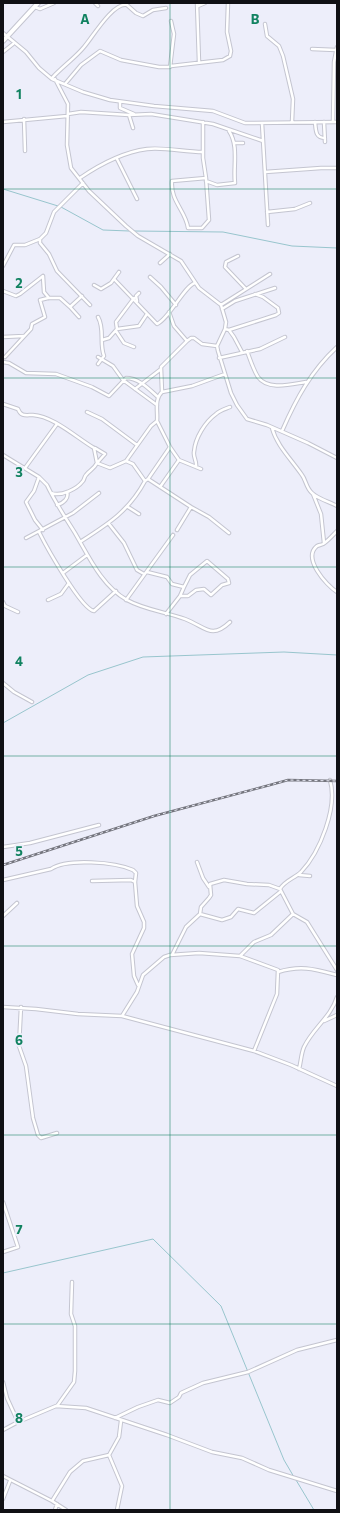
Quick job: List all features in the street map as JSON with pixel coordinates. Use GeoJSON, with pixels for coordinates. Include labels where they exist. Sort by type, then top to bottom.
{"type":"FeatureCollection","features":[{"type":"Feature","properties":{"kind":"main road"},"geometry":{"type":"LineString","coordinates":[[3,41],[36,5]]}},
{"type":"Feature","properties":{"kind":"street"},"geometry":{"type":"LineString","coordinates":[[36,5],[40,9],[54,3]]}},
{"type":"Feature","properties":{"kind":"street"},"geometry":{"type":"LineString","coordinates":[[95,3],[98,6]]}},
{"type":"Feature","properties":{"kind":"street"},"geometry":{"type":"LineString","coordinates":[[199,62],[197,4],[205,3]]}},
{"type":"Feature","properties":{"kind":"street"},"geometry":{"type":"LineString","coordinates":[[65,84],[81,65],[100,51],[121,60],[165,68],[199,62],[223,60],[230,56],[231,51],[227,32],[228,3]]}},
{"type":"Feature","properties":{"kind":"street"},"geometry":{"type":"LineString","coordinates":[[54,79],[68,61],[82,49],[108,16],[122,5],[127,5],[136,13],[143,16],[153,10],[166,8]]}},
{"type":"Feature","properties":{"kind":"street"},"geometry":{"type":"LineString","coordinates":[[171,66],[171,49],[174,34],[172,21]]}},
{"type":"Feature","properties":{"kind":"street"},"geometry":{"type":"LineString","coordinates":[[265,24],[267,36],[279,46],[283,56],[293,99],[292,122]]}},
{"type":"Feature","properties":{"kind":"street"},"geometry":{"type":"LineString","coordinates":[[3,33],[8,36],[13,43],[26,52],[39,68],[54,79],[83,92],[120,102],[213,111],[245,123],[335,122],[336,49],[312,49]]}},
{"type":"Feature","properties":{"kind":"street"},"geometry":{"type":"LineString","coordinates":[[3,52],[13,43]]}},
{"type":"Feature","properties":{"kind":"street"},"geometry":{"type":"LineString","coordinates":[[54,79],[68,104],[69,162],[71,168],[89,191],[126,226],[138,236],[170,254],[186,267],[195,283],[221,305],[226,322],[225,329],[217,346],[219,358],[231,393],[241,413],[253,422],[272,427],[337,458]]}},
{"type":"Feature","properties":{"kind":"street"},"geometry":{"type":"LineString","coordinates":[[120,102],[120,108],[127,112],[138,114]]}},
{"type":"Feature","properties":{"kind":"street"},"geometry":{"type":"LineString","coordinates":[[3,122],[68,115],[81,112],[129,115],[151,114],[202,122],[263,141]]}},
{"type":"Feature","properties":{"kind":"street"},"geometry":{"type":"LineString","coordinates":[[129,115],[133,128]]}},
{"type":"Feature","properties":{"kind":"street"},"geometry":{"type":"LineString","coordinates":[[24,119],[25,151]]}},
{"type":"Feature","properties":{"kind":"street"},"geometry":{"type":"LineString","coordinates":[[202,122],[202,152],[206,180],[209,220],[202,228],[188,228],[187,220],[174,199],[172,181],[206,180],[217,185],[235,183],[235,143],[229,131]]}},
{"type":"Feature","properties":{"kind":"street"},"geometry":{"type":"LineString","coordinates":[[315,122],[316,134],[325,140],[324,122]]}},
{"type":"Feature","properties":{"kind":"street"},"geometry":{"type":"LineString","coordinates":[[262,123],[268,225]]}},
{"type":"Feature","properties":{"kind":"street"},"geometry":{"type":"LineString","coordinates":[[235,143],[243,143]]}},
{"type":"Feature","properties":{"kind":"street"},"geometry":{"type":"LineString","coordinates":[[80,178],[91,171],[117,159],[134,152],[147,149],[202,152]]}},
{"type":"Feature","properties":{"kind":"street"},"geometry":{"type":"LineString","coordinates":[[117,159],[136,199]]}},
{"type":"Feature","properties":{"kind":"street"},"geometry":{"type":"LineString","coordinates":[[265,172],[337,168]]}},
{"type":"Feature","properties":{"kind":"street"},"geometry":{"type":"LineString","coordinates":[[3,266],[14,245],[25,244],[40,239],[46,233],[54,212],[60,208],[84,183]]}},
{"type":"Feature","properties":{"kind":"street"},"geometry":{"type":"LineString","coordinates":[[267,212],[295,209],[310,203]]}},
{"type":"Feature","properties":{"kind":"street"},"geometry":{"type":"LineString","coordinates":[[40,239],[40,243],[49,254],[57,270],[90,305]]}},
{"type":"Feature","properties":{"kind":"street"},"geometry":{"type":"LineString","coordinates":[[160,262],[170,254]]}},
{"type":"Feature","properties":{"kind":"street"},"geometry":{"type":"LineString","coordinates":[[238,256],[226,262],[224,265],[246,289]]}},
{"type":"Feature","properties":{"kind":"street"},"geometry":{"type":"LineString","coordinates":[[94,285],[101,290],[114,279],[119,272]]}},
{"type":"Feature","properties":{"kind":"street"},"geometry":{"type":"LineString","coordinates":[[221,305],[270,274]]}},
{"type":"Feature","properties":{"kind":"street"},"geometry":{"type":"LineString","coordinates":[[3,291],[16,296],[43,276],[44,292],[49,298]]}},
{"type":"Feature","properties":{"kind":"street"},"geometry":{"type":"LineString","coordinates":[[150,277],[161,287],[176,305]]}},
{"type":"Feature","properties":{"kind":"street"},"geometry":{"type":"LineString","coordinates":[[114,279],[134,298],[157,324],[161,323],[169,311],[176,305],[187,288],[191,284],[195,283]]}},
{"type":"Feature","properties":{"kind":"street"},"geometry":{"type":"LineString","coordinates":[[222,309],[235,301],[275,288]]}},
{"type":"Feature","properties":{"kind":"street"},"geometry":{"type":"LineString","coordinates":[[137,302],[136,296],[139,293]]}},
{"type":"Feature","properties":{"kind":"street"},"geometry":{"type":"LineString","coordinates":[[225,329],[229,330],[279,313],[278,308],[264,297],[254,294]]}},
{"type":"Feature","properties":{"kind":"street"},"geometry":{"type":"LineString","coordinates":[[70,307],[82,296]]}},
{"type":"Feature","properties":{"kind":"street"},"geometry":{"type":"LineString","coordinates":[[79,317],[60,298],[40,300],[45,317],[32,324],[31,329],[4,357],[4,362],[26,373],[56,374],[92,387],[109,396],[123,380],[130,378],[142,384],[158,397]]}},
{"type":"Feature","properties":{"kind":"street"},"geometry":{"type":"LineString","coordinates":[[134,298],[116,322],[116,330],[124,343],[134,347]]}},
{"type":"Feature","properties":{"kind":"street"},"geometry":{"type":"LineString","coordinates":[[169,311],[174,326],[187,341]]}},
{"type":"Feature","properties":{"kind":"street"},"geometry":{"type":"LineString","coordinates":[[102,340],[109,338],[116,330],[140,326],[147,314]]}},
{"type":"Feature","properties":{"kind":"street"},"geometry":{"type":"LineString","coordinates":[[98,317],[102,323],[102,349],[104,356],[98,364]]}},
{"type":"Feature","properties":{"kind":"street"},"geometry":{"type":"LineString","coordinates":[[229,330],[234,336],[242,352]]}},
{"type":"Feature","properties":{"kind":"street"},"geometry":{"type":"LineString","coordinates":[[3,336],[24,336]]}},
{"type":"Feature","properties":{"kind":"street"},"geometry":{"type":"LineString","coordinates":[[219,358],[260,349],[285,337]]}},
{"type":"Feature","properties":{"kind":"street"},"geometry":{"type":"LineString","coordinates":[[162,392],[161,367],[169,357],[187,341],[194,338],[202,344],[217,346]]}},
{"type":"Feature","properties":{"kind":"street"},"geometry":{"type":"LineString","coordinates":[[282,432],[306,382],[321,362],[337,347]]}},
{"type":"Feature","properties":{"kind":"street"},"geometry":{"type":"LineString","coordinates":[[247,351],[258,378],[276,385],[285,386],[306,382]]}},
{"type":"Feature","properties":{"kind":"street"},"geometry":{"type":"LineString","coordinates":[[98,357],[113,366],[123,380],[157,405]]}},
{"type":"Feature","properties":{"kind":"street"},"geometry":{"type":"LineString","coordinates":[[135,389],[161,370]]}},
{"type":"Feature","properties":{"kind":"street"},"geometry":{"type":"LineString","coordinates":[[202,469],[179,460],[170,447],[157,422],[158,397],[162,392],[192,386],[225,374]]}},
{"type":"Feature","properties":{"kind":"street"},"geometry":{"type":"LineString","coordinates":[[3,404],[18,408],[19,412],[23,415],[38,416],[57,424],[105,454],[94,468],[85,476],[83,481],[67,492],[56,495],[51,493]]}},
{"type":"Feature","properties":{"kind":"street"},"geometry":{"type":"LineString","coordinates":[[196,467],[197,463],[194,456],[194,449],[202,430],[216,414],[230,407]]}},
{"type":"Feature","properties":{"kind":"street"},"geometry":{"type":"LineString","coordinates":[[87,412],[102,419],[137,445]]}},
{"type":"Feature","properties":{"kind":"street"},"geometry":{"type":"LineString","coordinates":[[97,463],[110,468],[126,461],[151,426],[157,422]]}},
{"type":"Feature","properties":{"kind":"street"},"geometry":{"type":"LineString","coordinates":[[25,468],[41,449],[57,424]]}},
{"type":"Feature","properties":{"kind":"street"},"geometry":{"type":"LineString","coordinates":[[272,427],[274,436],[288,459],[302,475],[305,484],[312,494],[321,514],[324,543]]}},
{"type":"Feature","properties":{"kind":"street"},"geometry":{"type":"LineString","coordinates":[[80,542],[109,524],[128,507],[170,447]]}},
{"type":"Feature","properties":{"kind":"street"},"geometry":{"type":"LineString","coordinates":[[94,448],[97,463]]}},
{"type":"Feature","properties":{"kind":"street"},"geometry":{"type":"LineString","coordinates":[[3,455],[25,468],[47,485],[87,555],[106,583],[126,600],[147,609],[186,620],[215,632],[221,631],[230,622]]}},
{"type":"Feature","properties":{"kind":"street"},"geometry":{"type":"LineString","coordinates":[[160,487],[179,460]]}},
{"type":"Feature","properties":{"kind":"street"},"geometry":{"type":"LineString","coordinates":[[126,461],[133,464],[146,480],[209,517],[229,534]]}},
{"type":"Feature","properties":{"kind":"street"},"geometry":{"type":"LineString","coordinates":[[38,477],[34,491],[26,502],[35,520],[43,530]]}},
{"type":"Feature","properties":{"kind":"street"},"geometry":{"type":"LineString","coordinates":[[58,505],[67,499],[67,492]]}},
{"type":"Feature","properties":{"kind":"street"},"geometry":{"type":"LineString","coordinates":[[26,538],[65,518],[99,493]]}},
{"type":"Feature","properties":{"kind":"street"},"geometry":{"type":"LineString","coordinates":[[312,494],[337,506]]}},
{"type":"Feature","properties":{"kind":"street"},"geometry":{"type":"LineString","coordinates":[[128,507],[139,514]]}},
{"type":"Feature","properties":{"kind":"street"},"geometry":{"type":"LineString","coordinates":[[177,530],[191,507]]}},
{"type":"Feature","properties":{"kind":"street"},"geometry":{"type":"LineString","coordinates":[[109,524],[124,543],[137,570],[144,574]]}},
{"type":"Feature","properties":{"kind":"street"},"geometry":{"type":"LineString","coordinates":[[337,531],[324,543],[317,546],[311,555],[312,564],[332,589],[337,592]]}},
{"type":"Feature","properties":{"kind":"street"},"geometry":{"type":"LineString","coordinates":[[39,532],[49,552],[69,582],[73,591],[92,611],[94,611],[116,591]]}},
{"type":"Feature","properties":{"kind":"street"},"geometry":{"type":"LineString","coordinates":[[126,600],[174,535]]}},
{"type":"Feature","properties":{"kind":"street"},"geometry":{"type":"LineString","coordinates":[[63,573],[87,555]]}},
{"type":"Feature","properties":{"kind":"street"},"geometry":{"type":"LineString","coordinates":[[166,614],[180,596],[190,575],[207,561],[228,579],[229,583],[222,585],[210,595],[204,589],[196,590],[188,596],[180,596]]}},
{"type":"Feature","properties":{"kind":"street"},"geometry":{"type":"LineString","coordinates":[[147,572],[167,577],[172,584],[184,586]]}},
{"type":"Feature","properties":{"kind":"street"},"geometry":{"type":"LineString","coordinates":[[48,600],[61,594],[69,582]]}},
{"type":"Feature","properties":{"kind":"street"},"geometry":{"type":"LineString","coordinates":[[3,602],[5,606],[18,612]]}},
{"type":"Feature","properties":{"kind":"street"},"geometry":{"type":"LineString","coordinates":[[3,684],[32,702]]}},
{"type":"Feature","properties":{"kind":"street"},"geometry":{"type":"LineString","coordinates":[[200,914],[222,920],[231,917],[238,909],[254,913],[299,875],[310,862],[327,826],[333,790],[330,780]]}},
{"type":"Feature","properties":{"kind":"street"},"geometry":{"type":"LineString","coordinates":[[3,847],[30,843],[99,825]]}},
{"type":"Feature","properties":{"kind":"street"},"geometry":{"type":"LineString","coordinates":[[3,880],[51,869],[57,865],[91,862],[133,870],[136,873],[135,882],[137,906],[144,922],[144,928],[132,954],[134,976],[139,985]]}},
{"type":"Feature","properties":{"kind":"street"},"geometry":{"type":"LineString","coordinates":[[172,955],[186,927],[200,914],[201,907],[211,895],[209,887],[203,878],[197,862]]}},
{"type":"Feature","properties":{"kind":"street"},"geometry":{"type":"LineString","coordinates":[[299,875],[310,876]]}},
{"type":"Feature","properties":{"kind":"street"},"geometry":{"type":"LineString","coordinates":[[92,881],[131,880],[135,882]]}},
{"type":"Feature","properties":{"kind":"street"},"geometry":{"type":"LineString","coordinates":[[209,887],[210,884],[224,880],[247,884],[268,885],[280,891],[293,914],[307,922],[337,970]]}},
{"type":"Feature","properties":{"kind":"street"},"geometry":{"type":"LineString","coordinates":[[3,916],[17,903]]}},
{"type":"Feature","properties":{"kind":"street"},"geometry":{"type":"LineString","coordinates":[[240,956],[254,942],[271,935],[293,914]]}},
{"type":"Feature","properties":{"kind":"street"},"geometry":{"type":"LineString","coordinates":[[122,1016],[137,992],[143,975],[164,957],[199,953],[240,956],[274,968],[278,972]]}},
{"type":"Feature","properties":{"kind":"street"},"geometry":{"type":"LineString","coordinates":[[278,972],[301,968],[314,969],[337,975]]}},
{"type":"Feature","properties":{"kind":"street"},"geometry":{"type":"LineString","coordinates":[[254,1051],[276,994],[278,972]]}},
{"type":"Feature","properties":{"kind":"street"},"geometry":{"type":"LineString","coordinates":[[334,1008],[337,997]]}},
{"type":"Feature","properties":{"kind":"street"},"geometry":{"type":"LineString","coordinates":[[299,1069],[304,1046],[318,1025],[337,1005]]}},
{"type":"Feature","properties":{"kind":"street"},"geometry":{"type":"LineString","coordinates":[[3,1007],[21,1007],[78,1014],[122,1016],[254,1051],[337,1086]]}},
{"type":"Feature","properties":{"kind":"street"},"geometry":{"type":"LineString","coordinates":[[21,1007],[19,1046],[26,1066],[33,1118],[40,1138],[57,1133]]}},
{"type":"Feature","properties":{"kind":"street"},"geometry":{"type":"LineString","coordinates":[[323,1021],[337,1015]]}},
{"type":"Feature","properties":{"kind":"street"},"geometry":{"type":"LineString","coordinates":[[3,1202],[18,1246],[3,1252]]}},
{"type":"Feature","properties":{"kind":"street"},"geometry":{"type":"LineString","coordinates":[[56,1406],[74,1382],[75,1326],[71,1314],[72,1282]]}},
{"type":"Feature","properties":{"kind":"street"},"geometry":{"type":"LineString","coordinates":[[114,1418],[158,1400],[170,1403],[179,1397],[181,1393],[203,1383],[248,1372],[297,1350],[337,1340]]}},
{"type":"Feature","properties":{"kind":"street"},"geometry":{"type":"LineString","coordinates":[[3,1382],[6,1398],[18,1422]]}},
{"type":"Feature","properties":{"kind":"street"},"geometry":{"type":"LineString","coordinates":[[3,1430],[56,1406],[86,1408],[121,1421],[167,1435],[212,1452],[242,1458],[269,1470],[337,1491]]}},
{"type":"Feature","properties":{"kind":"street"},"geometry":{"type":"LineString","coordinates":[[52,1500],[74,1468],[84,1461],[109,1455],[119,1437],[121,1421]]}},
{"type":"Feature","properties":{"kind":"street"},"geometry":{"type":"LineString","coordinates":[[109,1455],[122,1486],[117,1510]]}},
{"type":"Feature","properties":{"kind":"street"},"geometry":{"type":"LineString","coordinates":[[3,1476],[10,1481],[52,1500],[66,1510]]}},
{"type":"Feature","properties":{"kind":"street"},"geometry":{"type":"LineString","coordinates":[[3,1499],[10,1481]]}},
{"type":"Feature","properties":{"kind":"street"},"geometry":{"type":"LineString","coordinates":[[55,1510],[58,1504]]}},
{"type":"Feature","properties":{"kind":"waterway"},"geometry":{"type":"LineString","coordinates":[[3,189],[58,206]]}},
{"type":"Feature","properties":{"kind":"waterway"},"geometry":{"type":"LineString","coordinates":[[61,207],[103,230],[129,231]]}},
{"type":"Feature","properties":{"kind":"waterway"},"geometry":{"type":"LineString","coordinates":[[133,231],[223,232],[292,246],[337,248]]}},
{"type":"Feature","properties":{"kind":"waterway"},"geometry":{"type":"LineString","coordinates":[[3,723],[88,675],[143,657],[284,652],[337,655]]}},
{"type":"Feature","properties":{"kind":"waterway"},"geometry":{"type":"LineString","coordinates":[[3,1273],[153,1239],[221,1306],[284,1460],[294,1477]]}},
{"type":"Feature","properties":{"kind":"waterway"},"geometry":{"type":"LineString","coordinates":[[296,1480],[314,1510]]}},
{"type":"Feature","properties":{"kind":"railway"},"geometry":{"type":"LineString","coordinates":[[3,865],[154,816],[288,780],[337,781]]}}]}
